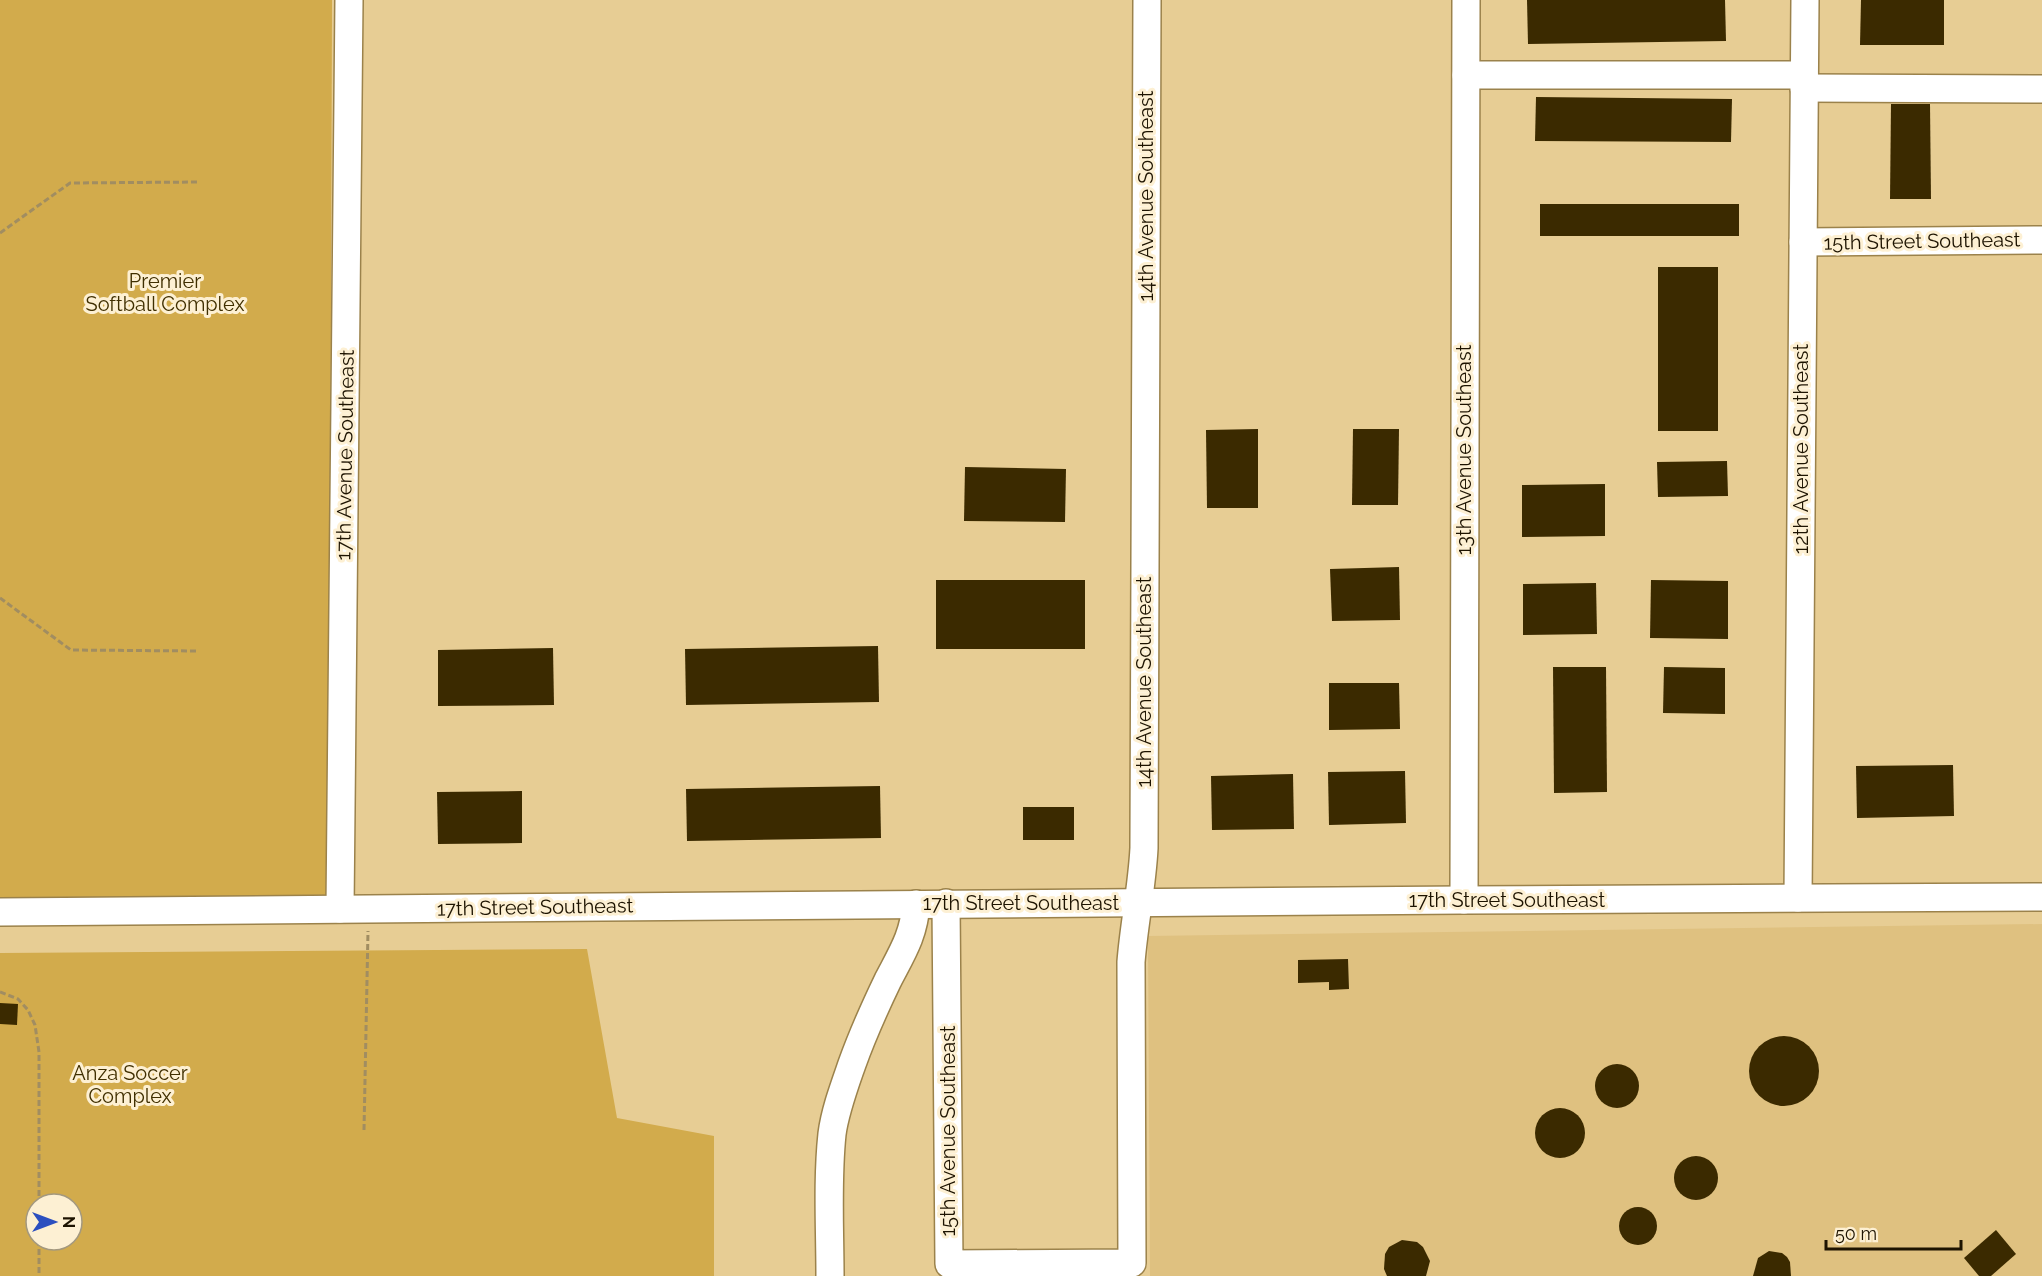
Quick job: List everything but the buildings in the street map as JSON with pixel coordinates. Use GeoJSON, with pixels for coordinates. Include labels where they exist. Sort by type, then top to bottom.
{"type":"FeatureCollection","features":[{"type":"Feature","properties":{"kind":"street","name":"17th Avenue Southeast"},"geometry":{"type":"LineString","coordinates":[[340,909],[349,0]]}},
{"type":"Feature","properties":{"kind":"street","name":"14th Avenue Southeast"},"geometry":{"type":"LineString","coordinates":[[1044,1270],[1132,1263],[1131,962],[1133,936],[1140,903],[1144,836],[1147,0]]}},
{"type":"Feature","properties":{"kind":"street","name":"13th Avenue Southeast"},"geometry":{"type":"LineString","coordinates":[[1464,900],[1466,0]]}},
{"type":"Feature","properties":{"kind":"street","name":"12th Avenue Southeast"},"geometry":{"type":"LineString","coordinates":[[1798,898],[1805,0]]}},
{"type":"Feature","properties":{"kind":"street"},"geometry":{"type":"LineString","coordinates":[[1466,75],[2042,89]]}},
{"type":"Feature","properties":{"kind":"street","name":"15th Street Southeast"},"geometry":{"type":"LineString","coordinates":[[1803,242],[2042,240]]}},
{"type":"Feature","properties":{"kind":"street","name":"17th Street Southeast"},"geometry":{"type":"LineString","coordinates":[[0,912],[946,903],[2042,897]]}},
{"type":"Feature","properties":{"kind":"street","name":"15th Avenue Southeast"},"geometry":{"type":"LineString","coordinates":[[946,903],[949,1264],[1044,1270]]}},
{"type":"Feature","properties":{"kind":"street"},"geometry":{"type":"LineString","coordinates":[[830,1276],[831,1160],[835,1122],[853,1062],[907,945],[915,917],[916,904]]}},
{"type":"Feature","properties":{"kind":"path"},"geometry":{"type":"LineString","coordinates":[[0,233],[70,183],[199,182]]}},
{"type":"Feature","properties":{"kind":"path"},"geometry":{"type":"LineString","coordinates":[[0,598],[71,650],[197,651]]}},
{"type":"Feature","properties":{"kind":"path"},"geometry":{"type":"LineString","coordinates":[[364,1130],[368,909]]}},
{"type":"Feature","properties":{"kind":"path"},"geometry":{"type":"LineString","coordinates":[[0,992],[18,999],[28,1010],[35,1026],[39,1052],[39,1192]]}},
{"type":"Feature","properties":{"kind":"path"},"geometry":{"type":"LineString","coordinates":[[39,1252],[39,1276]]}},
{"type":"Feature","properties":{"kind":"shaded area"},"geometry":{"type":"Polygon","coordinates":[[[2042,924],[2042,1276],[1150,1276],[1148,936],[2042,924]]]}},
{"type":"Feature","properties":{"kind":"green space","name":"Premier Softball Complex"},"geometry":{"type":"Polygon","coordinates":[[[0,0],[332,0],[329,900],[0,897],[0,0]]]}},
{"type":"Feature","properties":{"kind":"green space","name":"Anza Soccer Complex"},"geometry":{"type":"Polygon","coordinates":[[[587,949],[617,1118],[714,1136],[714,1276],[0,1276],[0,953],[587,949]]]}}]}
